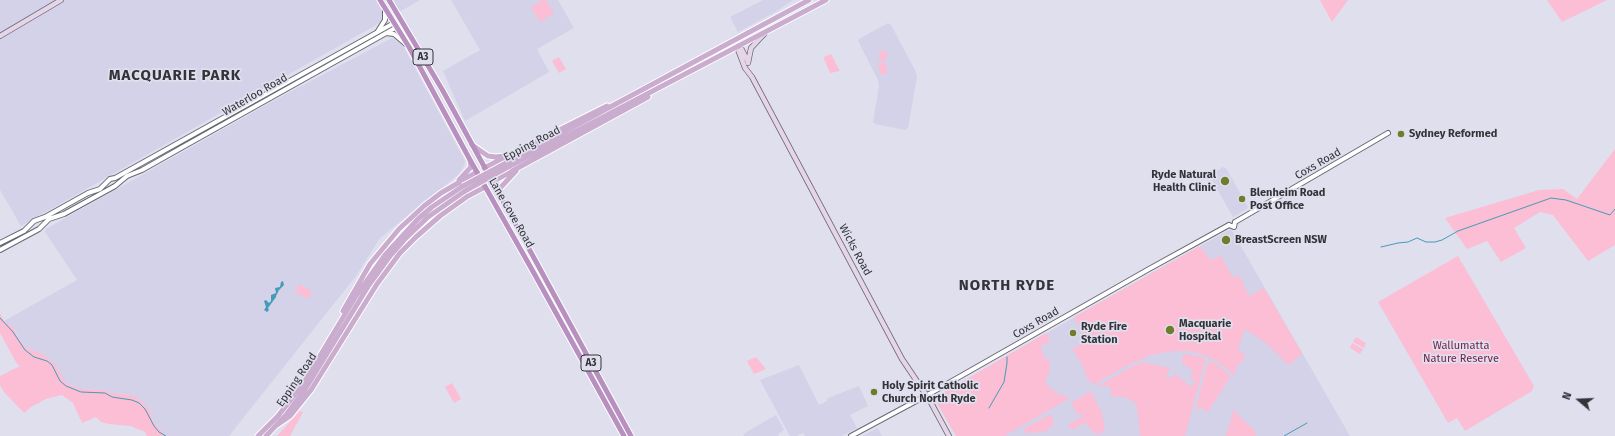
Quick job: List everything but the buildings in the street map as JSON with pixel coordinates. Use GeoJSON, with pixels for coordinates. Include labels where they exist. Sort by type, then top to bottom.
{"type":"FeatureCollection","features":[{"type":"Feature","properties":{"kind":"highway","name":"Lane Cove Road"},"geometry":{"type":"LineString","coordinates":[[380,0],[396,25],[624,436]]}},
{"type":"Feature","properties":{"kind":"highway","name":"Lane Cove Road"},"geometry":{"type":"LineString","coordinates":[[389,0],[472,144],[631,436]]}},
{"type":"Feature","properties":{"kind":"highway","name":"Waterloo Road"},"geometry":{"type":"LineString","coordinates":[[396,25],[402,21]]}},
{"type":"Feature","properties":{"kind":"highway"},"geometry":{"type":"LineString","coordinates":[[477,172],[484,168]]}},
{"type":"Feature","properties":{"kind":"highway"},"geometry":{"type":"LineString","coordinates":[[485,186],[492,182]]}},
{"type":"Feature","properties":{"kind":"main road"},"geometry":{"type":"LineString","coordinates":[[0,36],[60,0]]}},
{"type":"Feature","properties":{"kind":"main road","name":"Epping Road"},"geometry":{"type":"LineString","coordinates":[[507,165],[809,0]]}},
{"type":"Feature","properties":{"kind":"main road","name":"Epping Road"},"geometry":{"type":"LineString","coordinates":[[258,436],[289,402],[305,379],[368,277],[392,246],[432,207],[463,186],[666,84],[826,0]]}},
{"type":"Feature","properties":{"kind":"main road"},"geometry":{"type":"LineString","coordinates":[[748,63],[751,48],[767,32]]}},
{"type":"Feature","properties":{"kind":"main road","name":"Wicks Road"},"geometry":{"type":"LineString","coordinates":[[735,40],[745,68],[748,71],[902,359],[926,396],[949,436]]}},
{"type":"Feature","properties":{"kind":"main road","name":"Wicks Road"},"geometry":{"type":"LineString","coordinates":[[738,47],[748,63],[748,71]]}},
{"type":"Feature","properties":{"kind":"main road"},"geometry":{"type":"LineString","coordinates":[[492,182],[636,105],[666,84]]}},
{"type":"Feature","properties":{"kind":"main road"},"geometry":{"type":"LineString","coordinates":[[484,168],[598,110],[637,93]]}},
{"type":"Feature","properties":{"kind":"main road"},"geometry":{"type":"LineString","coordinates":[[472,144],[488,156],[496,157],[509,155]]}},
{"type":"Feature","properties":{"kind":"main road"},"geometry":{"type":"LineString","coordinates":[[326,344],[360,281],[383,248],[399,229],[424,206],[454,184],[471,167],[469,158]]}},
{"type":"Feature","properties":{"kind":"main road"},"geometry":{"type":"LineString","coordinates":[[502,159],[497,164],[496,170],[499,174],[506,175]]}},
{"type":"Feature","properties":{"kind":"main road"},"geometry":{"type":"LineString","coordinates":[[500,196],[499,191],[501,187],[518,168]]}},
{"type":"Feature","properties":{"kind":"main road"},"geometry":{"type":"LineString","coordinates":[[463,186],[477,172]]}},
{"type":"Feature","properties":{"kind":"main road"},"geometry":{"type":"LineString","coordinates":[[454,184],[463,186],[472,180],[474,186],[473,190],[468,196]]}},
{"type":"Feature","properties":{"kind":"main road","name":"Epping Road"},"geometry":{"type":"LineString","coordinates":[[266,436],[277,425],[306,388],[381,268],[404,240],[463,186]]}},
{"type":"Feature","properties":{"kind":"main road"},"geometry":{"type":"LineString","coordinates":[[277,425],[290,416],[311,390],[377,284],[400,253],[424,229],[468,196],[485,186]]}},
{"type":"Feature","properties":{"kind":"main road"},"geometry":{"type":"LineString","coordinates":[[474,192],[489,194]]}},
{"type":"Feature","properties":{"kind":"street"},"geometry":{"type":"LineString","coordinates":[[375,34],[385,20],[385,8]]}},
{"type":"Feature","properties":{"kind":"street","name":"Waterloo Road"},"geometry":{"type":"LineString","coordinates":[[117,184],[127,176],[142,170],[386,33],[396,25]]}},
{"type":"Feature","properties":{"kind":"street","name":"Waterloo Road"},"geometry":{"type":"LineString","coordinates":[[114,178],[375,34],[396,25]]}},
{"type":"Feature","properties":{"kind":"street"},"geometry":{"type":"LineString","coordinates":[[386,33],[394,34],[408,47]]}},
{"type":"Feature","properties":{"kind":"street","name":"Coxs Road"},"geometry":{"type":"LineString","coordinates":[[851,436],[926,396],[1229,225],[1230,221],[1235,222],[1388,133]]}},
{"type":"Feature","properties":{"kind":"street"},"geometry":{"type":"LineString","coordinates":[[0,243],[24,231],[36,220],[88,193],[100,189],[109,182],[110,179],[114,178],[116,180],[117,184],[113,187],[64,214],[49,219],[36,230],[0,250]]}},
{"type":"Feature","properties":{"kind":"street"},"geometry":{"type":"LineString","coordinates":[[109,182],[109,185],[113,187]]}},
{"type":"Feature","properties":{"kind":"street"},"geometry":{"type":"LineString","coordinates":[[36,220],[40,223],[40,227]]}},
{"type":"Feature","properties":{"kind":"street"},"geometry":{"type":"LineString","coordinates":[[31,224],[36,230]]}},
{"type":"Feature","properties":{"kind":"shaded area"},"geometry":{"type":"Polygon","coordinates":[[[0,0],[420,0],[21,226],[0,190],[0,0]]]}},
{"type":"Feature","properties":{"kind":"shaded area"},"geometry":{"type":"Polygon","coordinates":[[[451,0],[558,0],[574,28],[537,49],[549,72],[465,121],[443,71],[480,50],[451,0]]]}},
{"type":"Feature","properties":{"kind":"shaded area"},"geometry":{"type":"Polygon","coordinates":[[[763,0],[793,0],[777,11],[738,32],[730,17],[763,0]]]}},
{"type":"Feature","properties":{"kind":"shaded area"},"geometry":{"type":"Polygon","coordinates":[[[888,23],[891,25],[915,70],[917,77],[908,128],[905,130],[875,124],[873,122],[879,86],[878,80],[858,41],[859,39],[888,23]]]}},
{"type":"Feature","properties":{"kind":"shaded area"},"geometry":{"type":"Polygon","coordinates":[[[392,38],[403,46],[465,161],[464,166],[459,174],[380,238],[356,276],[229,436],[166,436],[153,422],[150,410],[132,395],[111,393],[103,390],[80,389],[66,383],[61,378],[59,370],[42,354],[25,347],[19,339],[16,331],[4,321],[77,280],[45,232],[46,229],[275,100],[392,38]]]}},
{"type":"Feature","properties":{"kind":"shaded area"},"geometry":{"type":"Polygon","coordinates":[[[1223,167],[1226,168],[1248,207],[1233,217],[1209,175],[1223,167]]]}},
{"type":"Feature","properties":{"kind":"shaded area","name":"Macquarie Hospital"},"geometry":{"type":"Polygon","coordinates":[[[1231,229],[1350,436],[956,436],[934,398],[1231,229]]]}},
{"type":"Feature","properties":{"kind":"shaded area"},"geometry":{"type":"Polygon","coordinates":[[[799,365],[819,405],[827,401],[828,398],[859,386],[868,406],[850,415],[857,428],[842,436],[805,436],[803,433],[797,436],[790,436],[760,380],[799,365]]]}},
{"type":"Feature","properties":{"kind":"shaded area"},"geometry":{"type":"Polygon","coordinates":[[[776,415],[784,430],[778,434],[779,436],[744,436],[743,434],[776,415]]]}},
{"type":"Feature","properties":{"kind":"shaded area"},"geometry":{"type":"Polygon","coordinates":[[[878,428],[882,436],[862,436],[878,428]]]}},
{"type":"Feature","properties":{"kind":"green space"},"geometry":{"type":"Polygon","coordinates":[[[542,0],[546,0],[554,13],[540,22],[531,7],[542,0]]]}},
{"type":"Feature","properties":{"kind":"green space"},"geometry":{"type":"Polygon","coordinates":[[[1320,0],[1348,0],[1332,22],[1320,0]]]}},
{"type":"Feature","properties":{"kind":"green space"},"geometry":{"type":"Polygon","coordinates":[[[1547,0],[1607,0],[1562,22],[1547,0]]]}},
{"type":"Feature","properties":{"kind":"green space"},"geometry":{"type":"Polygon","coordinates":[[[880,51],[887,51],[886,61],[879,61],[880,51]]]}},
{"type":"Feature","properties":{"kind":"green space"},"geometry":{"type":"Polygon","coordinates":[[[831,54],[840,71],[830,73],[824,57],[831,54]]]}},
{"type":"Feature","properties":{"kind":"green space"},"geometry":{"type":"Polygon","coordinates":[[[559,57],[566,69],[559,73],[552,61],[559,57]]]}},
{"type":"Feature","properties":{"kind":"green space"},"geometry":{"type":"Polygon","coordinates":[[[885,62],[888,73],[881,75],[878,64],[885,62]]]}},
{"type":"Feature","properties":{"kind":"green space"},"geometry":{"type":"Polygon","coordinates":[[[1615,149],[1615,245],[1588,261],[1553,215],[1540,212],[1514,228],[1526,248],[1501,262],[1487,241],[1467,249],[1445,218],[1539,190],[1563,189],[1577,199],[1615,149]]]}},
{"type":"Feature","properties":{"kind":"green space"},"geometry":{"type":"Polygon","coordinates":[[[1200,246],[1210,260],[1221,256],[1233,278],[1239,275],[1249,296],[1264,288],[1302,353],[1289,365],[1267,344],[1245,329],[1238,349],[1246,356],[1235,369],[1237,371],[1234,375],[1218,362],[1203,355],[1190,351],[1172,351],[1151,355],[1124,367],[1095,384],[1091,383],[1084,373],[1086,372],[1073,350],[1071,350],[1087,340],[1074,317],[1200,246]]]}},
{"type":"Feature","properties":{"kind":"green space","name":"Wallumatta Nature Reserve"},"geometry":{"type":"Polygon","coordinates":[[[1458,256],[1534,386],[1532,391],[1465,431],[1457,418],[1448,423],[1378,302],[1458,256]]]}},
{"type":"Feature","properties":{"kind":"green space"},"geometry":{"type":"Polygon","coordinates":[[[299,284],[312,291],[308,299],[295,292],[299,284]]]}},
{"type":"Feature","properties":{"kind":"green space"},"geometry":{"type":"Polygon","coordinates":[[[0,313],[4,321],[13,327],[25,347],[42,354],[55,364],[66,383],[80,389],[104,390],[111,393],[132,395],[140,400],[150,410],[153,422],[166,436],[147,436],[145,432],[131,426],[101,422],[96,417],[82,423],[73,403],[62,395],[46,399],[31,407],[24,413],[4,392],[0,385],[0,376],[20,366],[17,364],[0,333],[0,313]]]}},
{"type":"Feature","properties":{"kind":"green space"},"geometry":{"type":"Polygon","coordinates":[[[1046,333],[1049,337],[1048,344],[1043,343],[1041,351],[1044,353],[1043,358],[1049,359],[1050,368],[1045,384],[1056,393],[1070,398],[1004,436],[956,436],[934,398],[1046,333]]]}},
{"type":"Feature","properties":{"kind":"green space"},"geometry":{"type":"Polygon","coordinates":[[[1356,337],[1366,343],[1364,348],[1353,342],[1356,337]]]}},
{"type":"Feature","properties":{"kind":"green space"},"geometry":{"type":"Polygon","coordinates":[[[1352,343],[1363,349],[1360,354],[1350,348],[1352,343]]]}},
{"type":"Feature","properties":{"kind":"green space"},"geometry":{"type":"Polygon","coordinates":[[[1187,354],[1204,358],[1205,361],[1185,436],[1140,436],[1137,408],[1134,402],[1125,397],[1111,396],[1110,386],[1098,386],[1142,362],[1170,368],[1166,375],[1170,379],[1175,374],[1191,387],[1195,382],[1190,377],[1194,372],[1182,363],[1183,355],[1187,354]]]}},
{"type":"Feature","properties":{"kind":"green space"},"geometry":{"type":"Polygon","coordinates":[[[756,357],[766,369],[754,374],[747,361],[756,357]]]}},
{"type":"Feature","properties":{"kind":"green space"},"geometry":{"type":"Polygon","coordinates":[[[1209,362],[1214,362],[1231,376],[1208,412],[1200,407],[1198,409],[1196,408],[1207,364],[1209,362]]]}},
{"type":"Feature","properties":{"kind":"green space"},"geometry":{"type":"Polygon","coordinates":[[[452,383],[461,399],[454,403],[445,387],[452,383]]]}},
{"type":"Feature","properties":{"kind":"green space"},"geometry":{"type":"Polygon","coordinates":[[[1089,392],[1092,393],[1102,413],[1105,431],[1097,435],[1088,427],[1086,422],[1071,430],[1068,425],[1083,416],[1082,414],[1077,414],[1071,403],[1089,392]]]}},
{"type":"Feature","properties":{"kind":"green space"},"geometry":{"type":"Polygon","coordinates":[[[1234,408],[1236,413],[1256,432],[1255,436],[1226,436],[1234,408]]]}},
{"type":"Feature","properties":{"kind":"green space"},"geometry":{"type":"Polygon","coordinates":[[[300,411],[303,412],[290,436],[277,436],[300,411]]]}},
{"type":"Feature","properties":{"kind":"green space"},"geometry":{"type":"Polygon","coordinates":[[[1051,414],[1053,417],[1053,426],[1044,432],[1024,433],[1026,427],[1051,414]]]}},
{"type":"Feature","properties":{"kind":"water"},"geometry":{"type":"Polygon","coordinates":[[[283,281],[284,285],[279,290],[267,312],[264,310],[266,307],[264,301],[266,300],[269,303],[271,301],[271,295],[276,293],[275,288],[280,287],[281,282],[283,281]]]}},
{"type":"Feature","properties":{"kind":"waterway"},"geometry":{"type":"LineString","coordinates":[[1381,247],[1408,242],[1417,238],[1426,242],[1442,240],[1458,231],[1551,198],[1566,200],[1610,215],[1615,209]]}},
{"type":"Feature","properties":{"kind":"waterway"},"geometry":{"type":"LineString","coordinates":[[0,318],[13,332],[25,350],[34,357],[47,361],[52,365],[60,381],[66,386],[81,392],[105,393],[112,397],[132,400],[139,403],[145,409],[154,426],[159,432],[166,436]]}},
{"type":"Feature","properties":{"kind":"waterway"},"geometry":{"type":"LineString","coordinates":[[989,408],[1004,382],[1007,357]]}},
{"type":"Feature","properties":{"kind":"waterway"},"geometry":{"type":"LineString","coordinates":[[1284,436],[1307,423]]}},
{"type":"Feature","properties":{"kind":"place","name":"Sydney Reformed"},"geometry":{"type":"Point","coordinates":[1401,134]}},
{"type":"Feature","properties":{"kind":"place","name":"Ryde Natural Health Clinic"},"geometry":{"type":"Point","coordinates":[1225,181]}},
{"type":"Feature","properties":{"kind":"place","name":"Blenheim Road Post Office"},"geometry":{"type":"Point","coordinates":[1242,199]}},
{"type":"Feature","properties":{"kind":"place","name":"BreastScreen NSW"},"geometry":{"type":"Point","coordinates":[1226,240]}},
{"type":"Feature","properties":{"kind":"place","name":"Macquarie Hospital"},"geometry":{"type":"Point","coordinates":[1170,330]}},
{"type":"Feature","properties":{"kind":"place","name":"Ryde Fire Station"},"geometry":{"type":"Point","coordinates":[1073,333]}},
{"type":"Feature","properties":{"kind":"place","name":"Holy Spirit Catholic Church North Ryde"},"geometry":{"type":"Point","coordinates":[874,392]}},
{"type":"Feature","properties":{"kind":"district","name":"MACQUARIE PARK"},"geometry":{"type":"Point","coordinates":[175,76]}},
{"type":"Feature","properties":{"kind":"district","name":"NORTH RYDE"},"geometry":{"type":"Point","coordinates":[1007,286]}}]}
